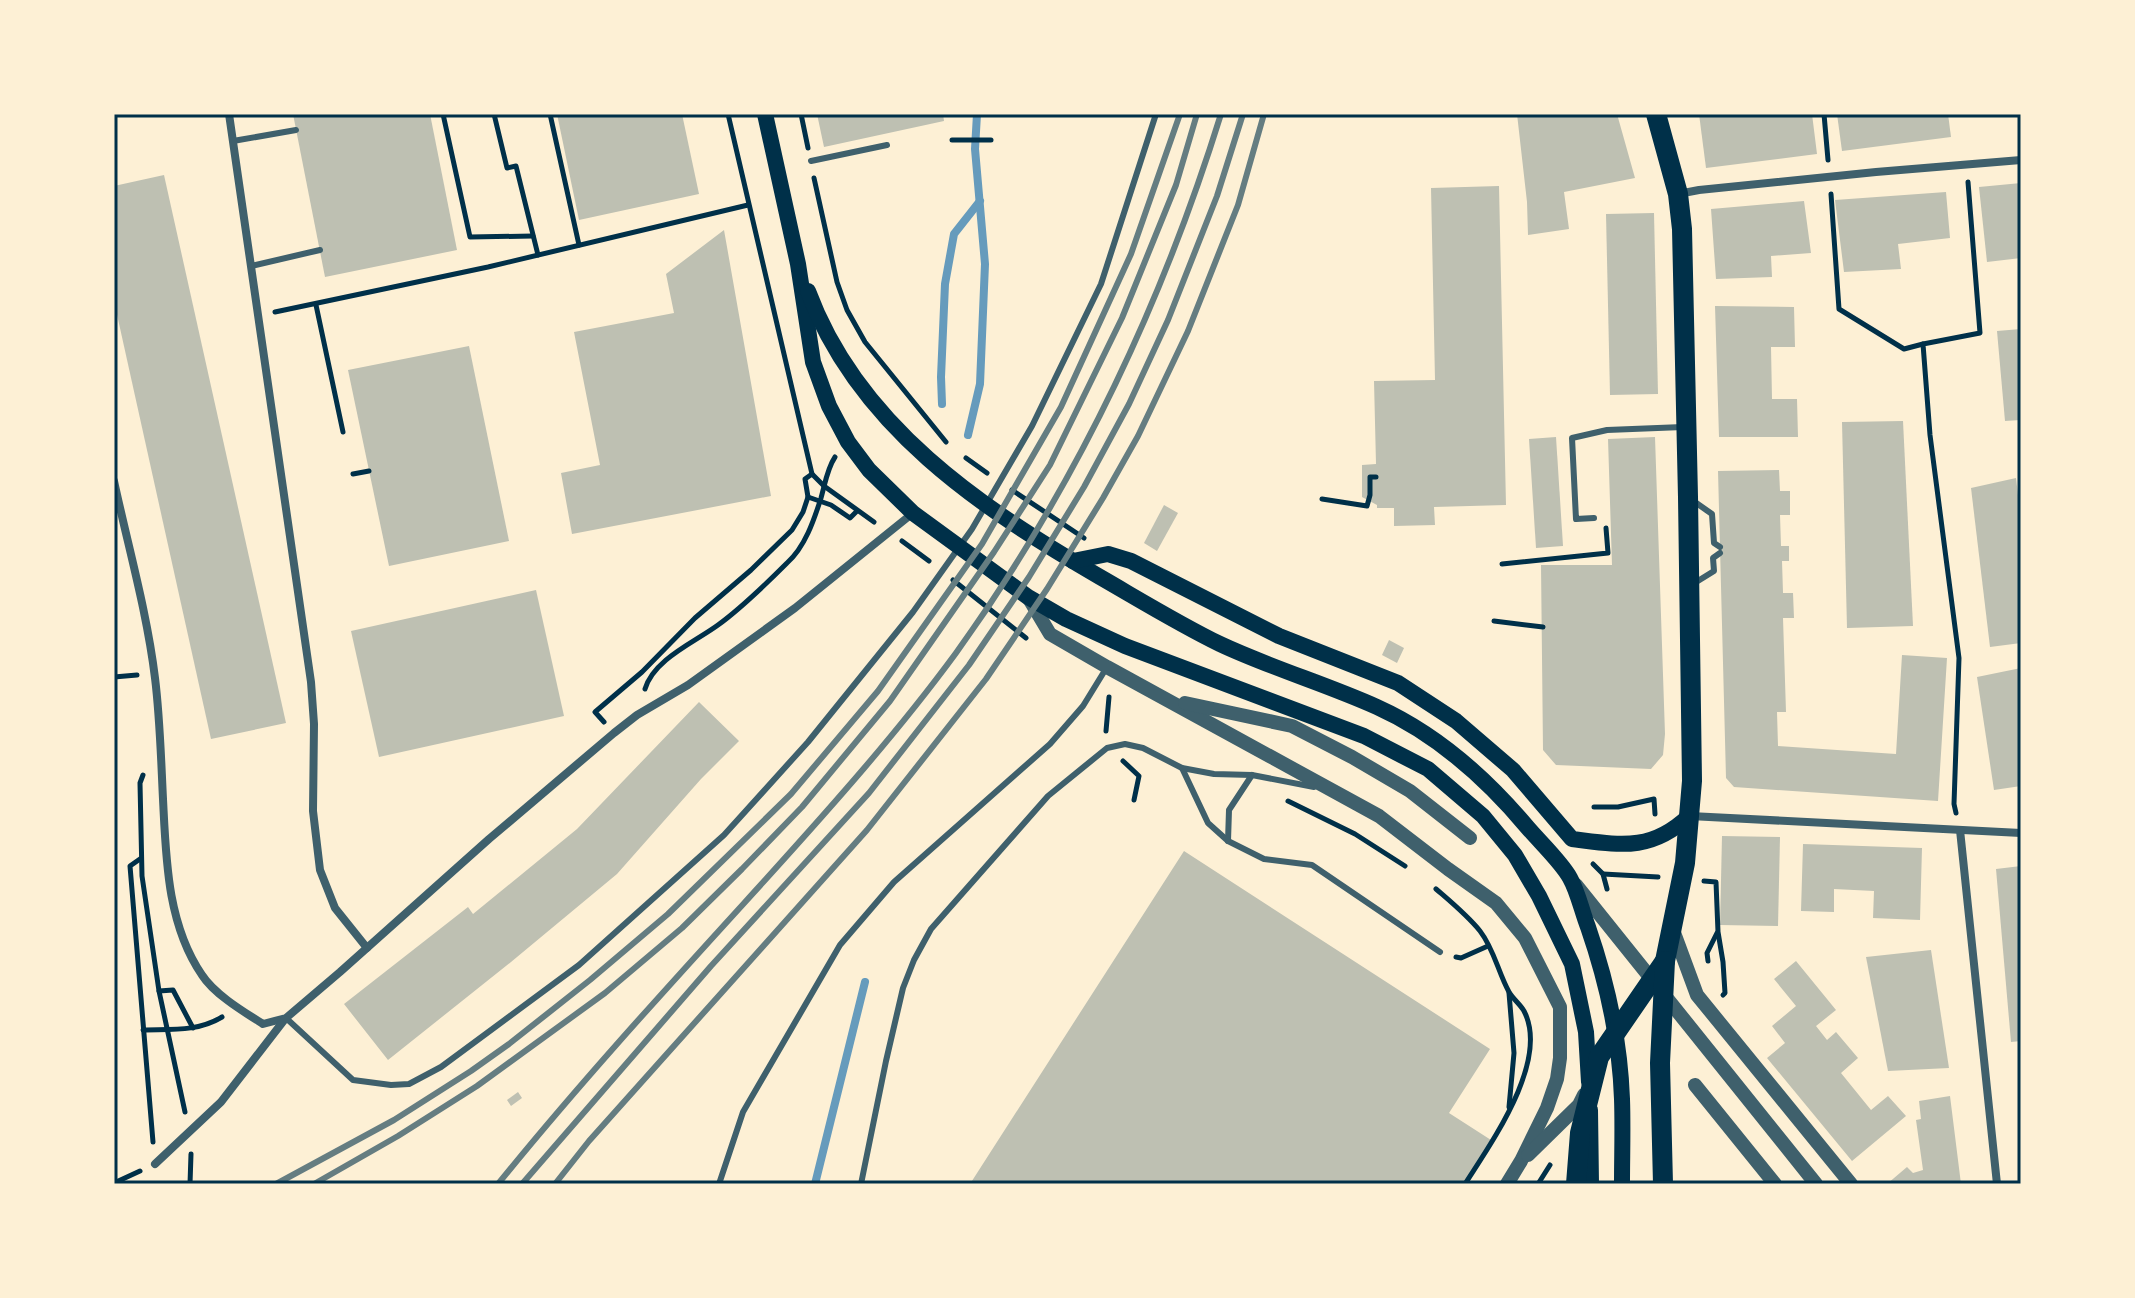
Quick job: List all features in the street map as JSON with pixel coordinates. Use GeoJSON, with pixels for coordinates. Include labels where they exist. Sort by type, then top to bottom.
{"type":"FeatureCollection","features":[{"type":"Feature","properties":{"kind":"main road"},"geometry":{"type":"LineString","coordinates":[[765,114],[798,264],[813,362],[829,406],[848,442],[869,470],[913,513],[1028,597],[1066,619],[1125,646],[1364,736],[1428,769],[1483,816],[1515,855],[1572,964],[1586,1032],[1591,1184]]}},
{"type":"Feature","properties":{"kind":"main road"},"geometry":{"type":"LineString","coordinates":[[1656,114],[1678,194],[1684,264],[1692,781],[1682,879],[1665,961],[1660,1063],[1663,1184]]}},
{"type":"Feature","properties":{"kind":"main road"},"geometry":{"type":"LineString","coordinates":[[798,264],[819,317],[863,391],[885,417],[941,470],[1010,522],[1162,613],[1254,659],[1379,708],[1444,746],[1501,795],[1570,878],[1597,955],[1615,1028],[1622,1099],[1622,1184]]}},
{"type":"Feature","properties":{"kind":"main road"},"geometry":{"type":"LineString","coordinates":[[1073,561],[1108,554],[1131,561],[1279,636],[1398,683],[1456,721],[1513,770],[1572,839],[1617,845],[1635,844],[1668,833],[1689,816]]}},
{"type":"Feature","properties":{"kind":"main road"},"geometry":{"type":"LineString","coordinates":[[1576,1184],[1580,1133],[1599,1057],[1665,961]]}},
{"type":"Feature","properties":{"kind":"street"},"geometry":{"type":"LineString","coordinates":[[229,114],[311,682],[313,811],[320,870],[335,908],[367,948]]}},
{"type":"Feature","properties":{"kind":"street"},"geometry":{"type":"LineString","coordinates":[[1678,194],[1829,176],[2021,160]]}},
{"type":"Feature","properties":{"kind":"street"},"geometry":{"type":"LineString","coordinates":[[114,481],[155,675],[167,874],[183,938],[202,977],[236,1008],[263,1024],[286,1018]]}},
{"type":"Feature","properties":{"kind":"street"},"geometry":{"type":"LineString","coordinates":[[155,1164],[221,1102],[286,1018],[489,839],[637,715],[688,685],[795,608],[913,513]]}},
{"type":"Feature","properties":{"kind":"street"},"geometry":{"type":"LineString","coordinates":[[1028,597],[1050,634],[1379,816],[1496,903],[1525,938],[1560,1007],[1560,1058],[1547,1108],[1507,1184]]}},
{"type":"Feature","properties":{"kind":"street"},"geometry":{"type":"LineString","coordinates":[[1169,700],[1292,726],[1410,791],[1470,838]]}},
{"type":"Feature","properties":{"kind":"street"},"geometry":{"type":"LineString","coordinates":[[1689,816],[2021,833]]}},
{"type":"Feature","properties":{"kind":"street"},"geometry":{"type":"LineString","coordinates":[[1960,830],[1997,1184]]}},
{"type":"Feature","properties":{"kind":"street"},"geometry":{"type":"LineString","coordinates":[[1570,878],[1816,1184]]}},
{"type":"Feature","properties":{"kind":"street"},"geometry":{"type":"LineString","coordinates":[[1673,930],[1697,995],[1851,1184]]}},
{"type":"Feature","properties":{"kind":"street"},"geometry":{"type":"LineString","coordinates":[[1521,1161],[1579,1105],[1599,1057]]}},
{"type":"Feature","properties":{"kind":"street"},"geometry":{"type":"LineString","coordinates":[[1695,1085],[1775,1184]]}},
{"type":"Feature","properties":{"kind":"lane"},"geometry":{"type":"LineString","coordinates":[[286,1018],[353,1080],[409,1084],[441,1067],[579,965],[724,835],[808,742],[913,612],[972,529],[998,479],[1032,426],[1101,284],[1156,114]]}},
{"type":"Feature","properties":{"kind":"lane"},"geometry":{"type":"LineString","coordinates":[[233,141],[296,130]]}},
{"type":"Feature","properties":{"kind":"lane"},"geometry":{"type":"LineString","coordinates":[[811,161],[887,145]]}},
{"type":"Feature","properties":{"kind":"lane"},"geometry":{"type":"LineString","coordinates":[[251,266],[320,250]]}},
{"type":"Feature","properties":{"kind":"lane"},"geometry":{"type":"LineString","coordinates":[[1594,518],[1576,519],[1572,438],[1607,430],[1687,426]]}},
{"type":"Feature","properties":{"kind":"lane"},"geometry":{"type":"LineString","coordinates":[[1688,497],[1712,514],[1714,543],[1720,550],[1713,558],[1714,571],[1690,585]]}},
{"type":"Feature","properties":{"kind":"lane"},"geometry":{"type":"LineString","coordinates":[[719,1184],[743,1112],[840,945],[894,882],[1050,744],[1083,706],[1107,667]]}},
{"type":"Feature","properties":{"kind":"lane"},"geometry":{"type":"LineString","coordinates":[[861,1184],[903,988],[914,960],[931,929],[1048,796],[1107,748],[1125,744],[1143,748],[1182,768],[1214,774],[1252,775],[1330,788]]}},
{"type":"Feature","properties":{"kind":"lane"},"geometry":{"type":"LineString","coordinates":[[1182,768],[1208,823],[1228,841],[1264,859],[1312,865],[1440,952]]}},
{"type":"Feature","properties":{"kind":"lane"},"geometry":{"type":"LineString","coordinates":[[1228,841],[1229,810],[1252,775]]}},
{"type":"Feature","properties":{"kind":"path"},"geometry":{"type":"LineString","coordinates":[[443,114],[470,237],[533,236]]}},
{"type":"Feature","properties":{"kind":"path"},"geometry":{"type":"LineString","coordinates":[[494,114],[507,168],[516,166],[538,255]]}},
{"type":"Feature","properties":{"kind":"path"},"geometry":{"type":"LineString","coordinates":[[550,114],[579,245]]}},
{"type":"Feature","properties":{"kind":"path"},"geometry":{"type":"LineString","coordinates":[[728,114],[812,474],[857,511],[889,531]]}},
{"type":"Feature","properties":{"kind":"path"},"geometry":{"type":"LineString","coordinates":[[801,114],[837,282],[847,310],[865,342],[955,450]]}},
{"type":"Feature","properties":{"kind":"path"},"geometry":{"type":"LineString","coordinates":[[1824,114],[1839,309],[1904,349],[1980,333],[1966,165]]}},
{"type":"Feature","properties":{"kind":"path"},"geometry":{"type":"LineString","coordinates":[[952,140],[991,140]]}},
{"type":"Feature","properties":{"kind":"path"},"geometry":{"type":"LineString","coordinates":[[258,315],[316,305],[748,205]]}},
{"type":"Feature","properties":{"kind":"path"},"geometry":{"type":"LineString","coordinates":[[316,305],[343,432]]}},
{"type":"Feature","properties":{"kind":"path"},"geometry":{"type":"LineString","coordinates":[[1923,344],[1930,435],[1959,658],[1954,804]]}},
{"type":"Feature","properties":{"kind":"path"},"geometry":{"type":"LineString","coordinates":[[963,456],[998,479]]}},
{"type":"Feature","properties":{"kind":"path"},"geometry":{"type":"LineString","coordinates":[[353,474],[369,471]]}},
{"type":"Feature","properties":{"kind":"path"},"geometry":{"type":"LineString","coordinates":[[614,733],[595,712],[642,672],[695,618],[792,530],[808,497],[805,479],[812,474]]}},
{"type":"Feature","properties":{"kind":"path"},"geometry":{"type":"LineString","coordinates":[[1322,499],[1367,506],[1370,477],[1376,477]]}},
{"type":"Feature","properties":{"kind":"path"},"geometry":{"type":"LineString","coordinates":[[637,715],[647,681],[666,660],[718,625],[791,561],[810,528],[824,486]]}},
{"type":"Feature","properties":{"kind":"path"},"geometry":{"type":"LineString","coordinates":[[1008,488],[1108,554]]}},
{"type":"Feature","properties":{"kind":"path"},"geometry":{"type":"LineString","coordinates":[[808,497],[831,505],[850,518],[857,511]]}},
{"type":"Feature","properties":{"kind":"path"},"geometry":{"type":"LineString","coordinates":[[1502,564],[1608,553],[1607,538]]}},
{"type":"Feature","properties":{"kind":"path"},"geometry":{"type":"LineString","coordinates":[[1494,621],[1543,627]]}},
{"type":"Feature","properties":{"kind":"path"},"geometry":{"type":"LineString","coordinates":[[1110,692],[1105,736],[1107,748],[1139,776],[1134,800]]}},
{"type":"Feature","properties":{"kind":"path"},"geometry":{"type":"LineString","coordinates":[[1252,775],[1281,798],[1355,834],[1412,867],[1357,827],[1333,815]]}},
{"type":"Feature","properties":{"kind":"path"},"geometry":{"type":"LineString","coordinates":[[1594,807],[1618,807],[1654,799]]}},
{"type":"Feature","properties":{"kind":"path"},"geometry":{"type":"LineString","coordinates":[[114,1183],[155,1164],[130,866],[141,858]]}},
{"type":"Feature","properties":{"kind":"path"},"geometry":{"type":"LineString","coordinates":[[1603,874],[1716,882],[1725,993]]}},
{"type":"Feature","properties":{"kind":"path"},"geometry":{"type":"LineString","coordinates":[[142,876],[159,991],[187,1124]]}},
{"type":"Feature","properties":{"kind":"path"},"geometry":{"type":"LineString","coordinates":[[1465,1184],[1508,1116],[1526,1068],[1531,1037],[1525,1013],[1509,992],[1481,932],[1434,884],[1489,930]]}},
{"type":"Feature","properties":{"kind":"path"},"geometry":{"type":"LineString","coordinates":[[1440,952],[1461,958],[1488,946]]}},
{"type":"Feature","properties":{"kind":"path"},"geometry":{"type":"LineString","coordinates":[[159,991],[173,990],[193,1028]]}},
{"type":"Feature","properties":{"kind":"path"},"geometry":{"type":"LineString","coordinates":[[1508,1116],[1514,1053],[1509,992]]}},
{"type":"Feature","properties":{"kind":"path"},"geometry":{"type":"LineString","coordinates":[[143,1030],[208,1025],[236,1008]]}},
{"type":"Feature","properties":{"kind":"path"},"geometry":{"type":"LineString","coordinates":[[190,1184],[191,1147]]}},
{"type":"Feature","properties":{"kind":"building"},"geometry":{"type":"Polygon","coordinates":[[[293,114],[430,114],[457,250],[325,277],[293,114]]]}},
{"type":"Feature","properties":{"kind":"building"},"geometry":{"type":"Polygon","coordinates":[[[557,114],[682,114],[699,194],[579,220],[557,114]]]}},
{"type":"Feature","properties":{"kind":"building"},"geometry":{"type":"Polygon","coordinates":[[[817,114],[943,114],[944,121],[824,147],[817,114]]]}},
{"type":"Feature","properties":{"kind":"building"},"geometry":{"type":"Polygon","coordinates":[[[1517,114],[1617,114],[1635,178],[1564,192],[1569,229],[1528,235],[1517,114]]]}},
{"type":"Feature","properties":{"kind":"building"},"geometry":{"type":"Polygon","coordinates":[[[1699,114],[1812,114],[1817,154],[1706,168],[1699,114]]]}},
{"type":"Feature","properties":{"kind":"building"},"geometry":{"type":"Polygon","coordinates":[[[1837,114],[1948,114],[1951,137],[1842,151],[1837,114]]]}},
{"type":"Feature","properties":{"kind":"building"},"geometry":{"type":"Polygon","coordinates":[[[164,175],[286,723],[211,739],[114,301],[114,186],[164,175]]]}},
{"type":"Feature","properties":{"kind":"building"},"geometry":{"type":"Polygon","coordinates":[[[2021,183],[2021,258],[1987,262],[1979,187],[2021,183]]]}},
{"type":"Feature","properties":{"kind":"building"},"geometry":{"type":"Polygon","coordinates":[[[1499,186],[1506,505],[1434,507],[1435,525],[1394,526],[1394,508],[1377,508],[1377,505],[1362,497],[1362,465],[1376,464],[1374,381],[1435,380],[1431,188],[1499,186]]]}},
{"type":"Feature","properties":{"kind":"building"},"geometry":{"type":"Polygon","coordinates":[[[1946,192],[1950,238],[1898,244],[1901,269],[1844,272],[1835,200],[1946,192]]]}},
{"type":"Feature","properties":{"kind":"building"},"geometry":{"type":"Polygon","coordinates":[[[1804,201],[1811,253],[1771,256],[1772,277],[1716,279],[1711,209],[1804,201]]]}},
{"type":"Feature","properties":{"kind":"building"},"geometry":{"type":"Polygon","coordinates":[[[1654,213],[1658,394],[1610,395],[1606,214],[1654,213]]]}},
{"type":"Feature","properties":{"kind":"building"},"geometry":{"type":"Polygon","coordinates":[[[724,230],[771,496],[572,534],[561,473],[600,465],[574,332],[674,313],[666,274],[724,230]]]}},
{"type":"Feature","properties":{"kind":"building"},"geometry":{"type":"Polygon","coordinates":[[[1715,306],[1794,307],[1795,347],[1771,347],[1772,399],[1797,399],[1798,437],[1719,437],[1715,306]]]}},
{"type":"Feature","properties":{"kind":"building"},"geometry":{"type":"Polygon","coordinates":[[[2021,329],[2021,420],[2005,421],[1997,331],[2021,329]]]}},
{"type":"Feature","properties":{"kind":"building"},"geometry":{"type":"Polygon","coordinates":[[[469,346],[509,541],[389,566],[348,370],[469,346]]]}},
{"type":"Feature","properties":{"kind":"building"},"geometry":{"type":"Polygon","coordinates":[[[1903,421],[1913,626],[1847,628],[1842,422],[1903,421]]]}},
{"type":"Feature","properties":{"kind":"building"},"geometry":{"type":"Polygon","coordinates":[[[1556,437],[1563,546],[1536,548],[1529,439],[1556,437]]]}},
{"type":"Feature","properties":{"kind":"building"},"geometry":{"type":"Polygon","coordinates":[[[1655,437],[1665,734],[1663,755],[1651,769],[1556,765],[1543,750],[1541,565],[1612,565],[1608,439],[1655,437]]]}},
{"type":"Feature","properties":{"kind":"building"},"geometry":{"type":"Polygon","coordinates":[[[1779,470],[1780,491],[1790,491],[1790,515],[1780,515],[1781,546],[1789,546],[1789,561],[1782,561],[1783,593],[1793,593],[1794,618],[1783,618],[1786,712],[1777,712],[1778,746],[1896,754],[1902,655],[1947,658],[1938,801],[1734,787],[1726,778],[1718,471],[1779,470]]]}},
{"type":"Feature","properties":{"kind":"building"},"geometry":{"type":"Polygon","coordinates":[[[2016,478],[2021,520],[2021,643],[1990,647],[1971,488],[2016,478]]]}},
{"type":"Feature","properties":{"kind":"building"},"geometry":{"type":"Polygon","coordinates":[[[1164,505],[1178,513],[1157,551],[1144,543],[1164,505]]]}},
{"type":"Feature","properties":{"kind":"building"},"geometry":{"type":"Polygon","coordinates":[[[536,590],[564,716],[379,757],[351,631],[536,590]]]}},
{"type":"Feature","properties":{"kind":"building"},"geometry":{"type":"Polygon","coordinates":[[[1389,640],[1404,648],[1397,663],[1382,655],[1389,640]]]}},
{"type":"Feature","properties":{"kind":"building"},"geometry":{"type":"Polygon","coordinates":[[[2021,668],[2021,786],[1994,790],[1977,677],[2021,668]]]}},
{"type":"Feature","properties":{"kind":"building"},"geometry":{"type":"Polygon","coordinates":[[[699,702],[739,741],[617,874],[388,1060],[344,1004],[468,907],[473,914],[577,829],[699,702]]]}},
{"type":"Feature","properties":{"kind":"building"},"geometry":{"type":"Polygon","coordinates":[[[1722,836],[1780,837],[1778,926],[1720,925],[1722,836]]]}},
{"type":"Feature","properties":{"kind":"building"},"geometry":{"type":"Polygon","coordinates":[[[1803,844],[1922,848],[1920,920],[1873,918],[1874,891],[1834,889],[1834,912],[1801,911],[1803,844]]]}},
{"type":"Feature","properties":{"kind":"building"},"geometry":{"type":"Polygon","coordinates":[[[1184,851],[1490,1049],[1449,1113],[1491,1140],[1463,1184],[970,1184],[1184,851]]]}},
{"type":"Feature","properties":{"kind":"building"},"geometry":{"type":"Polygon","coordinates":[[[2021,866],[2021,1041],[2011,1042],[1996,869],[2021,866]]]}},
{"type":"Feature","properties":{"kind":"building"},"geometry":{"type":"Polygon","coordinates":[[[1931,950],[1949,1068],[1888,1071],[1866,957],[1931,950]]]}},
{"type":"Feature","properties":{"kind":"building"},"geometry":{"type":"Polygon","coordinates":[[[1796,961],[1836,1010],[1816,1026],[1827,1040],[1836,1032],[1858,1058],[1841,1073],[1871,1110],[1888,1096],[1906,1116],[1852,1161],[1767,1058],[1785,1043],[1772,1026],[1796,1006],[1774,979],[1796,961]]]}},
{"type":"Feature","properties":{"kind":"building"},"geometry":{"type":"Polygon","coordinates":[[[518,1092],[522,1098],[511,1106],[507,1100],[518,1092]]]}},
{"type":"Feature","properties":{"kind":"building"},"geometry":{"type":"Polygon","coordinates":[[[1950,1096],[1961,1184],[1887,1184],[1907,1167],[1913,1173],[1923,1170],[1916,1120],[1921,1119],[1919,1101],[1950,1096]]]}},
{"type":"Feature","properties":{"kind":"waterway"},"geometry":{"type":"LineString","coordinates":[[968,435],[980,384],[985,264],[975,149],[977,114]]}},
{"type":"Feature","properties":{"kind":"waterway"},"geometry":{"type":"LineString","coordinates":[[942,404],[945,284],[954,234],[980,201]]}},
{"type":"Feature","properties":{"kind":"waterway"},"geometry":{"type":"LineString","coordinates":[[815,1184],[865,982]]}},
{"type":"Feature","properties":{"kind":"railway"},"geometry":{"type":"LineString","coordinates":[[276,1184],[394,1120],[509,1044],[668,914],[791,794],[878,691],[982,544],[1061,407],[1131,254],[1180,114]]}},
{"type":"Feature","properties":{"kind":"railway"},"geometry":{"type":"LineString","coordinates":[[314,1184],[477,1086],[605,993],[682,928],[742,869],[802,807],[890,701],[994,552],[1050,465],[1122,318],[1176,185],[1197,114]]}},
{"type":"Feature","properties":{"kind":"railway"},"geometry":{"type":"LineString","coordinates":[[498,1184],[596,1068],[864,768],[934,682],[999,591],[1076,461],[1142,326],[1171,257],[1221,114]]}},
{"type":"Feature","properties":{"kind":"railway"},"geometry":{"type":"LineString","coordinates":[[522,1184],[711,966],[869,793],[969,665],[1029,577],[1084,487],[1129,404],[1168,320],[1217,196],[1243,114]]}},
{"type":"Feature","properties":{"kind":"railway"},"geometry":{"type":"LineString","coordinates":[[555,1184],[589,1141],[867,830],[986,679],[1047,589],[1138,436],[1188,331],[1238,205],[1264,114]]}}]}
